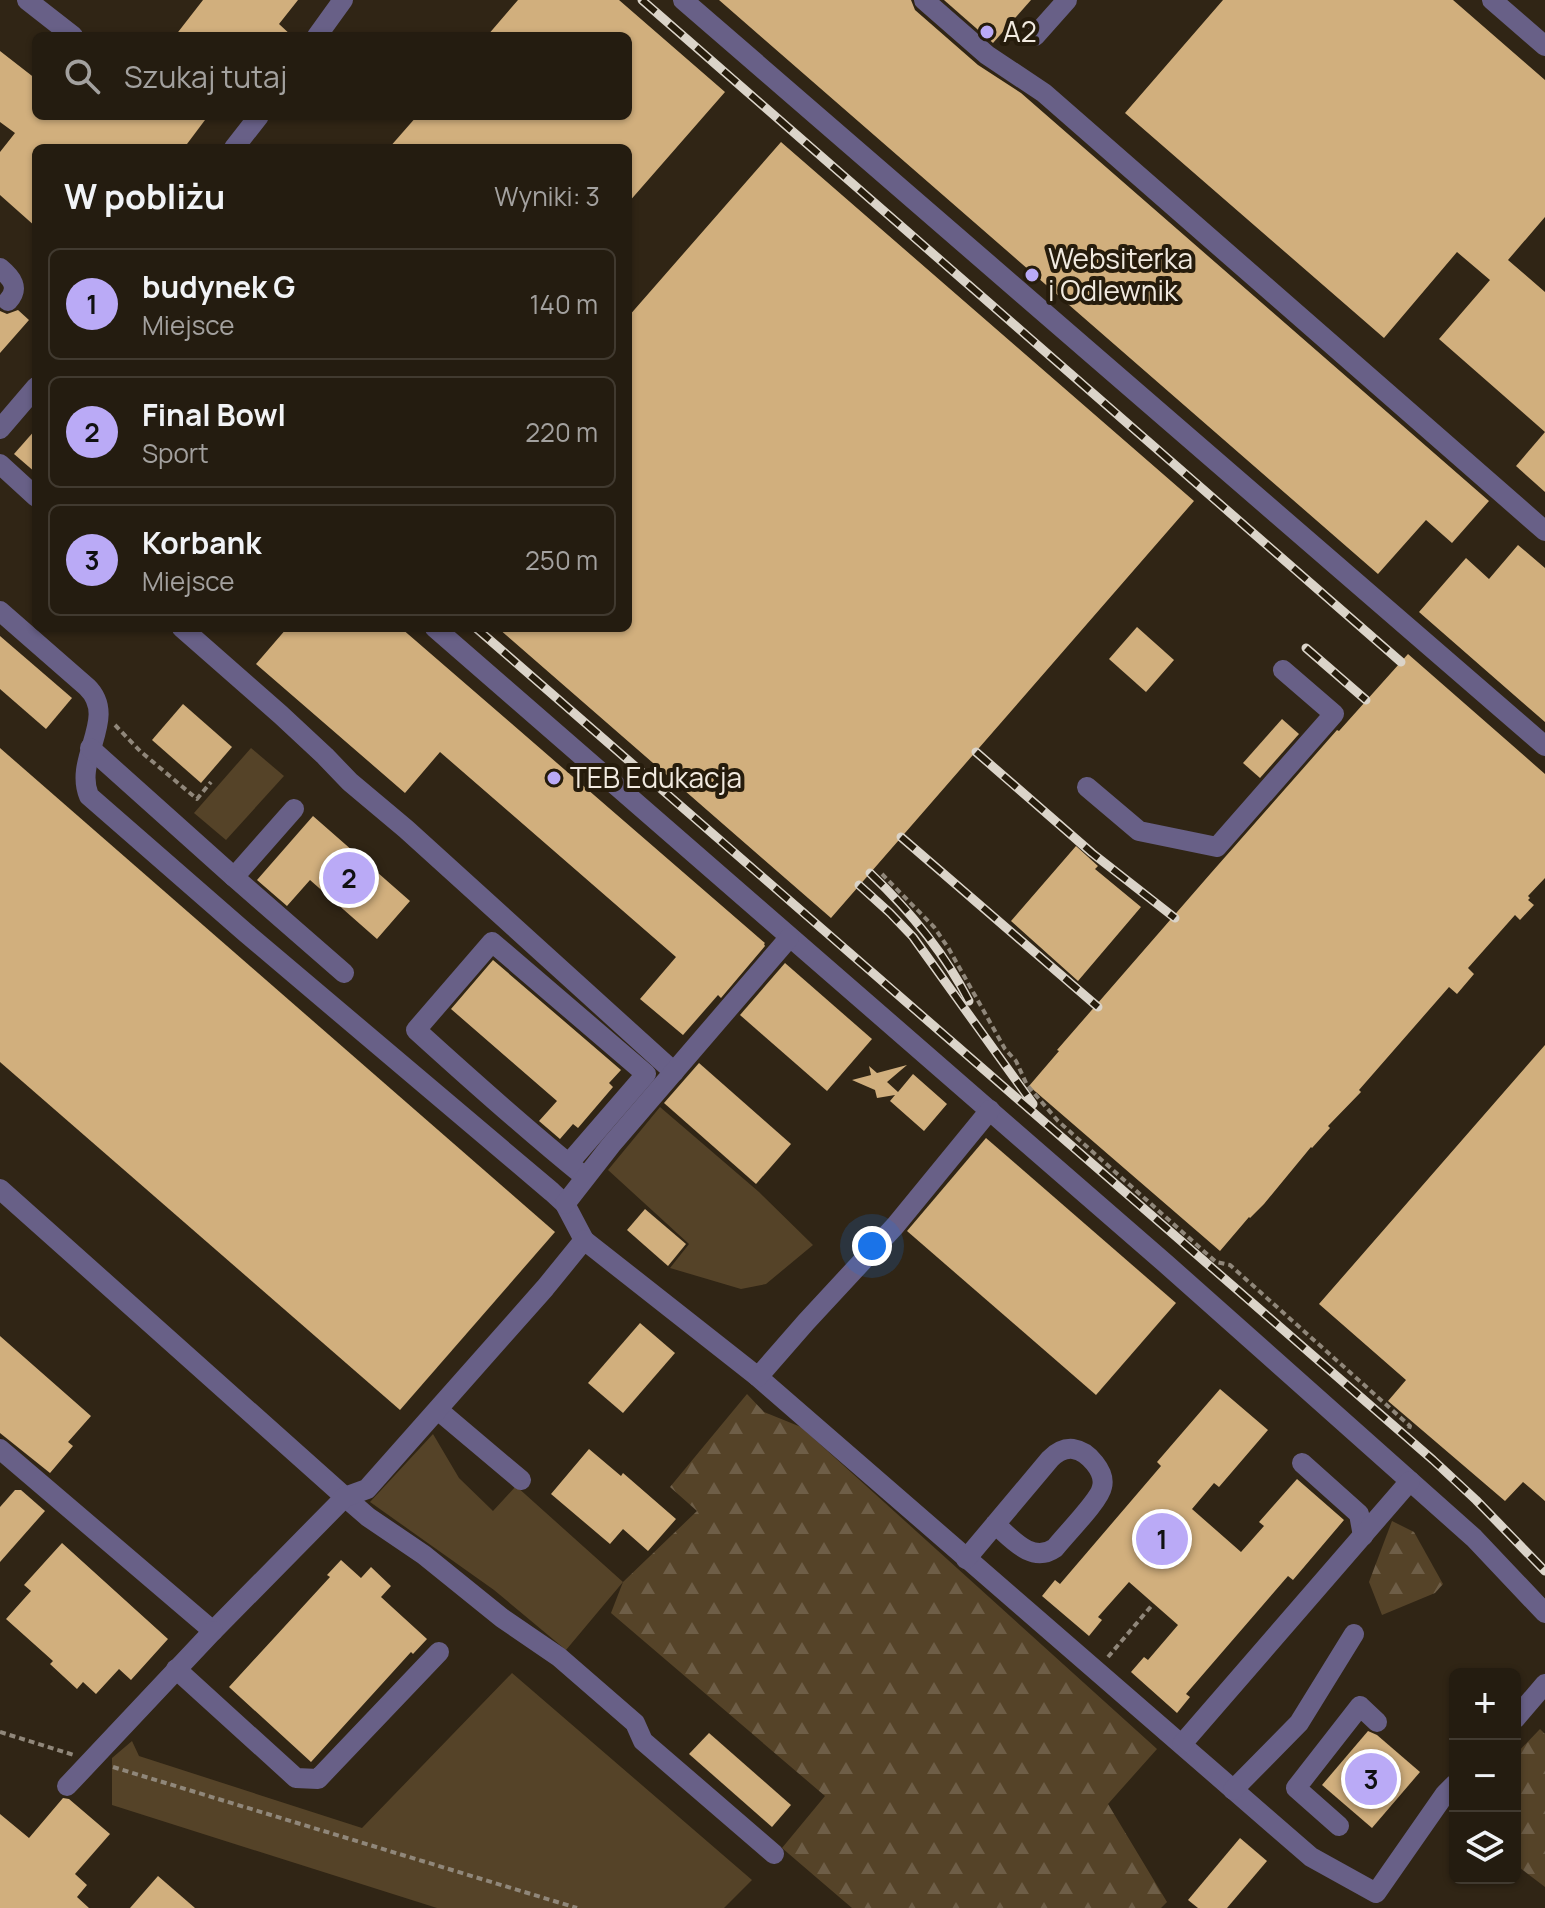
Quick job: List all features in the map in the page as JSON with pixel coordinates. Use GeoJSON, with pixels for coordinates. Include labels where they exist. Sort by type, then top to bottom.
{"type":"FeatureCollection","features":[{"type":"Feature","properties":{"kind":"street"},"geometry":{"type":"LineString","coordinates":[[27,0],[68,32]]}},
{"type":"Feature","properties":{"kind":"street"},"geometry":{"type":"LineString","coordinates":[[320,32],[343,0]]}},
{"type":"Feature","properties":{"kind":"street"},"geometry":{"type":"LineString","coordinates":[[683,0],[1545,746]]}},
{"type":"Feature","properties":{"kind":"street"},"geometry":{"type":"LineString","coordinates":[[924,0],[987,55],[1044,93],[1545,531]]}},
{"type":"Feature","properties":{"kind":"street"},"geometry":{"type":"LineString","coordinates":[[1035,36],[1067,0]]}},
{"type":"Feature","properties":{"kind":"street"},"geometry":{"type":"LineString","coordinates":[[1492,0],[1545,46]]}},
{"type":"Feature","properties":{"kind":"street"},"geometry":{"type":"LineString","coordinates":[[237,144],[256,120]]}},
{"type":"Feature","properties":{"kind":"street"},"geometry":{"type":"LineString","coordinates":[[0,268],[15,287],[8,301]]}},
{"type":"Feature","properties":{"kind":"street"},"geometry":{"type":"LineString","coordinates":[[1,424],[32,391]]}},
{"type":"Feature","properties":{"kind":"street"},"geometry":{"type":"LineString","coordinates":[[0,464],[32,493]]}},
{"type":"Feature","properties":{"kind":"street"},"geometry":{"type":"LineString","coordinates":[[0,611],[93,693],[98,702],[99,716],[86,761],[84,785],[97,804],[565,1204],[584,1240],[758,1377],[1311,1857],[1376,1893],[1449,1790]]}},
{"type":"Feature","properties":{"kind":"street"},"geometry":{"type":"LineString","coordinates":[[187,632],[674,1072]]}},
{"type":"Feature","properties":{"kind":"street"},"geometry":{"type":"LineString","coordinates":[[440,632],[990,1110],[1410,1481],[1474,1538],[1545,1613]]}},
{"type":"Feature","properties":{"kind":"street"},"geometry":{"type":"LineString","coordinates":[[1087,787],[1139,831],[1217,847],[1334,714],[1283,670]]}},
{"type":"Feature","properties":{"kind":"street"},"geometry":{"type":"LineString","coordinates":[[90,748],[344,973]]}},
{"type":"Feature","properties":{"kind":"street"},"geometry":{"type":"LineString","coordinates":[[234,877],[294,809]]}},
{"type":"Feature","properties":{"kind":"street"},"geometry":{"type":"LineString","coordinates":[[565,1204],[789,938]]}},
{"type":"Feature","properties":{"kind":"street"},"geometry":{"type":"LineString","coordinates":[[569,1163],[646,1074],[492,942],[416,1030],[585,1177]]}},
{"type":"Feature","properties":{"kind":"street"},"geometry":{"type":"LineString","coordinates":[[758,1377],[895,1226],[990,1110]]}},
{"type":"Feature","properties":{"kind":"street"},"geometry":{"type":"LineString","coordinates":[[0,1189],[368,1517],[424,1555],[502,1618],[559,1657],[635,1723],[643,1741],[774,1854]]}},
{"type":"Feature","properties":{"kind":"street"},"geometry":{"type":"LineString","coordinates":[[67,1786],[176,1669],[345,1497],[367,1489],[584,1240]]}},
{"type":"Feature","properties":{"kind":"street"},"geometry":{"type":"LineString","coordinates":[[438,1410],[521,1480]]}},
{"type":"Feature","properties":{"kind":"street"},"geometry":{"type":"LineString","coordinates":[[0,1449],[213,1631]]}},
{"type":"Feature","properties":{"kind":"street"},"geometry":{"type":"LineString","coordinates":[[966,1559],[995,1524],[1056,1454],[1069,1449],[1080,1452],[1101,1472],[1103,1485],[1099,1495],[1055,1548],[1048,1552],[1029,1552],[995,1524]]}},
{"type":"Feature","properties":{"kind":"street"},"geometry":{"type":"LineString","coordinates":[[1302,1463],[1359,1514],[1363,1536]]}},
{"type":"Feature","properties":{"kind":"street"},"geometry":{"type":"LineString","coordinates":[[1182,1744],[1410,1481]]}},
{"type":"Feature","properties":{"kind":"street"},"geometry":{"type":"LineString","coordinates":[[1233,1790],[1299,1723],[1354,1634]]}},
{"type":"Feature","properties":{"kind":"street"},"geometry":{"type":"LineString","coordinates":[[176,1669],[296,1778],[318,1779],[439,1652]]}},
{"type":"Feature","properties":{"kind":"street"},"geometry":{"type":"LineString","coordinates":[[1521,1712],[1545,1684]]}},
{"type":"Feature","properties":{"kind":"street"},"geometry":{"type":"LineString","coordinates":[[1339,1826],[1296,1788],[1360,1706],[1377,1722]]}},
{"type":"Feature","properties":{"kind":"street"},"geometry":{"type":"LineString","coordinates":[[1299,1723],[1329,1744]]}},
{"type":"Feature","properties":{"kind":"path"},"geometry":{"type":"LineString","coordinates":[[99,716],[119,727],[140,751],[197,799],[211,782]]}},
{"type":"Feature","properties":{"kind":"path"},"geometry":{"type":"LineString","coordinates":[[882,874],[934,927],[1005,1049],[1016,1061],[1027,1085],[1058,1121],[1216,1262],[1230,1265],[1410,1426],[1406,1437]]}},
{"type":"Feature","properties":{"kind":"path"},"geometry":{"type":"LineString","coordinates":[[1151,1216],[1157,1209]]}},
{"type":"Feature","properties":{"kind":"path"},"geometry":{"type":"LineString","coordinates":[[1096,1671],[1153,1604]]}},
{"type":"Feature","properties":{"kind":"path"},"geometry":{"type":"LineString","coordinates":[[0,1732],[577,1908]]}},
{"type":"Feature","properties":{"kind":"green space"},"geometry":{"type":"Polygon","coordinates":[[[251,748],[284,776],[226,840],[194,813],[251,748]]]}},
{"type":"Feature","properties":{"kind":"green space"},"geometry":{"type":"Polygon","coordinates":[[[660,1107],[759,1192],[813,1245],[766,1284],[741,1289],[670,1268],[689,1244],[608,1170],[660,1107]]]}},
{"type":"Feature","properties":{"kind":"green space"},"geometry":{"type":"Polygon","coordinates":[[[747,1394],[764,1412],[801,1427],[1157,1749],[1108,1804],[1167,1902],[1161,1908],[852,1908],[782,1848],[825,1796],[611,1613],[623,1582],[697,1511],[670,1487],[747,1394]]]}},
{"type":"Feature","properties":{"kind":"green space"},"geometry":{"type":"Polygon","coordinates":[[[433,1434],[459,1478],[493,1511],[516,1486],[623,1582],[566,1650],[494,1590],[370,1502],[433,1434]]]}},
{"type":"Feature","properties":{"kind":"green space"},"geometry":{"type":"Polygon","coordinates":[[[1392,1521],[1414,1532],[1443,1584],[1435,1593],[1382,1615],[1369,1582],[1392,1521]]]}},
{"type":"Feature","properties":{"kind":"green space"},"geometry":{"type":"Polygon","coordinates":[[[512,1673],[752,1880],[724,1908],[437,1908],[112,1805],[112,1758],[132,1741],[139,1756],[362,1828],[512,1673]]]}},
{"type":"Feature","properties":{"kind":"green space"},"geometry":{"type":"Polygon","coordinates":[[[1540,1729],[1545,1734],[1545,1887],[1521,1869],[1521,1749],[1540,1729]]]}},
{"type":"Feature","properties":{"kind":"building"},"geometry":{"type":"Polygon","coordinates":[[[203,0],[298,0],[279,24],[288,32],[178,32],[203,0]]]}},
{"type":"Feature","properties":{"kind":"building"},"geometry":{"type":"Polygon","coordinates":[[[518,0],[619,0],[725,92],[632,198],[632,144],[392,144],[414,120],[632,120],[632,32],[490,32],[518,0]]]}},
{"type":"Feature","properties":{"kind":"building"},"geometry":{"type":"Polygon","coordinates":[[[719,0],[911,0],[915,10],[978,65],[1021,93],[1489,501],[1452,543],[1426,520],[1378,574],[719,0]]]}},
{"type":"Feature","properties":{"kind":"building","name":"A2"},"geometry":{"type":"Polygon","coordinates":[[[944,0],[1031,0],[993,43],[944,0]]]}},
{"type":"Feature","properties":{"kind":"building"},"geometry":{"type":"Polygon","coordinates":[[[1223,0],[1453,0],[1545,80],[1545,217],[1508,260],[1545,292],[1545,432],[1439,339],[1490,280],[1457,252],[1384,338],[1125,113],[1223,0]]]}},
{"type":"Feature","properties":{"kind":"building"},"geometry":{"type":"Polygon","coordinates":[[[0,51],[32,76],[32,120],[205,120],[187,144],[32,144],[32,223],[0,195],[0,152],[15,133],[0,122],[0,51]]]}},
{"type":"Feature","properties":{"kind":"building"},"geometry":{"type":"Polygon","coordinates":[[[781,142],[1194,501],[831,918],[503,632],[632,632],[632,312],[781,142]]]}},
{"type":"Feature","properties":{"kind":"building"},"geometry":{"type":"Polygon","coordinates":[[[18,310],[29,320],[0,353],[0,311],[7,314],[18,310]]]}},
{"type":"Feature","properties":{"kind":"building"},"geometry":{"type":"Polygon","coordinates":[[[1545,432],[1545,492],[1516,466],[1545,432]]]}},
{"type":"Feature","properties":{"kind":"building"},"geometry":{"type":"Polygon","coordinates":[[[32,434],[32,470],[14,454],[32,434]]]}},
{"type":"Feature","properties":{"kind":"building"},"geometry":{"type":"Polygon","coordinates":[[[1518,545],[1545,568],[1545,722],[1419,612],[1466,558],[1489,579],[1518,545]]]}},
{"type":"Feature","properties":{"kind":"building"},"geometry":{"type":"Polygon","coordinates":[[[1137,627],[1174,660],[1146,692],[1109,659],[1137,627]]]}},
{"type":"Feature","properties":{"kind":"building"},"geometry":{"type":"Polygon","coordinates":[[[284,632],[406,632],[765,946],[721,998],[718,995],[683,1035],[640,999],[676,957],[440,752],[405,793],[256,664],[284,632]]]}},
{"type":"Feature","properties":{"kind":"building"},"geometry":{"type":"Polygon","coordinates":[[[0,636],[72,698],[46,729],[0,689],[0,636]]]}},
{"type":"Feature","properties":{"kind":"building"},"geometry":{"type":"Polygon","coordinates":[[[1408,654],[1545,774],[1545,878],[1528,896],[1534,905],[1520,920],[1515,915],[1468,968],[1474,974],[1457,994],[1449,987],[1359,1090],[1361,1092],[1328,1126],[1330,1128],[1220,1251],[1029,1086],[1211,873],[1408,654]]]}},
{"type":"Feature","properties":{"kind":"building"},"geometry":{"type":"Polygon","coordinates":[[[183,704],[232,747],[201,783],[152,740],[183,704]]]}},
{"type":"Feature","properties":{"kind":"building"},"geometry":{"type":"Polygon","coordinates":[[[1282,719],[1299,734],[1260,778],[1243,763],[1282,719]]]}},
{"type":"Feature","properties":{"kind":"building"},"geometry":{"type":"Polygon","coordinates":[[[0,748],[555,1232],[400,1410],[0,1062],[0,748]]]}},
{"type":"Feature","properties":{"kind":"building"},"geometry":{"type":"Polygon","coordinates":[[[313,816],[410,901],[377,939],[310,880],[287,906],[257,880],[313,816]]]}},
{"type":"Feature","properties":{"kind":"building"},"geometry":{"type":"Polygon","coordinates":[[[1076,846],[1098,866],[1095,869],[1141,907],[1078,981],[1011,921],[1076,846]]]}},
{"type":"Feature","properties":{"kind":"building"},"geometry":{"type":"Polygon","coordinates":[[[493,960],[621,1070],[609,1083],[613,1087],[578,1128],[573,1124],[560,1139],[539,1121],[557,1101],[451,1009],[493,960]]]}},
{"type":"Feature","properties":{"kind":"building"},"geometry":{"type":"Polygon","coordinates":[[[785,963],[872,1039],[827,1091],[740,1015],[785,963]]]}},
{"type":"Feature","properties":{"kind":"building"},"geometry":{"type":"Polygon","coordinates":[[[1545,1045],[1545,1501],[1523,1482],[1505,1501],[1388,1401],[1406,1380],[1319,1304],[1545,1045]]]}},
{"type":"Feature","properties":{"kind":"building"},"geometry":{"type":"Polygon","coordinates":[[[699,1063],[791,1144],[756,1184],[664,1103],[699,1063]]]}},
{"type":"Feature","properties":{"kind":"building"},"geometry":{"type":"Polygon","coordinates":[[[907,1065],[887,1082],[898,1092],[913,1074],[947,1104],[924,1131],[890,1101],[895,1095],[877,1098],[875,1090],[852,1080],[871,1075],[869,1066],[877,1073],[907,1065]]]}},
{"type":"Feature","properties":{"kind":"building"},"geometry":{"type":"Polygon","coordinates":[[[986,1138],[1176,1303],[1096,1395],[907,1231],[986,1138]]]}},
{"type":"Feature","properties":{"kind":"building"},"geometry":{"type":"Polygon","coordinates":[[[645,1209],[686,1244],[668,1266],[627,1230],[645,1209]]]}},
{"type":"Feature","properties":{"kind":"building"},"geometry":{"type":"Polygon","coordinates":[[[640,1323],[675,1353],[623,1413],[588,1383],[640,1323]]]}},
{"type":"Feature","properties":{"kind":"building"},"geometry":{"type":"Polygon","coordinates":[[[0,1336],[91,1416],[68,1442],[73,1446],[50,1473],[0,1433],[0,1336]]]}},
{"type":"Feature","properties":{"kind":"building"},"geometry":{"type":"Polygon","coordinates":[[[1220,1389],[1268,1430],[1219,1487],[1214,1483],[1192,1509],[1241,1552],[1264,1526],[1259,1522],[1297,1479],[1344,1520],[1293,1580],[1288,1576],[1186,1694],[1190,1697],[1177,1713],[1131,1672],[1144,1657],[1148,1660],[1178,1625],[1129,1582],[1098,1617],[1102,1620],[1089,1636],[1042,1596],[1055,1580],[1060,1584],[1161,1466],[1157,1462],[1220,1389]]]}},
{"type":"Feature","properties":{"kind":"building"},"geometry":{"type":"Polygon","coordinates":[[[589,1449],[621,1476],[623,1473],[676,1519],[648,1551],[623,1529],[610,1544],[551,1494],[589,1449]]]}},
{"type":"Feature","properties":{"kind":"building"},"geometry":{"type":"Polygon","coordinates":[[[15,1490],[21,1490],[45,1511],[0,1562],[0,1507],[15,1490]]]}},
{"type":"Feature","properties":{"kind":"building"},"geometry":{"type":"Polygon","coordinates":[[[62,1543],[168,1639],[131,1680],[119,1669],[96,1694],[83,1682],[77,1689],[50,1664],[53,1661],[6,1619],[31,1591],[24,1585],[62,1543]]]}},
{"type":"Feature","properties":{"kind":"building"},"geometry":{"type":"Polygon","coordinates":[[[341,1560],[361,1578],[371,1567],[391,1586],[381,1597],[427,1639],[413,1654],[411,1652],[311,1762],[229,1687],[330,1577],[327,1575],[341,1560]]]}},
{"type":"Feature","properties":{"kind":"building"},"geometry":{"type":"Polygon","coordinates":[[[1368,1731],[1377,1735],[1420,1772],[1372,1828],[1322,1785],[1368,1731]]]}},
{"type":"Feature","properties":{"kind":"building"},"geometry":{"type":"Polygon","coordinates":[[[709,1733],[791,1805],[772,1827],[689,1754],[709,1733]]]}},
{"type":"Feature","properties":{"kind":"building"},"geometry":{"type":"Polygon","coordinates":[[[63,1798],[69,1799],[110,1834],[75,1874],[87,1885],[77,1897],[89,1908],[0,1908],[0,1814],[29,1838],[63,1798]]]}},
{"type":"Feature","properties":{"kind":"building"},"geometry":{"type":"Polygon","coordinates":[[[1240,1838],[1267,1861],[1227,1908],[1198,1908],[1188,1900],[1240,1838]]]}},
{"type":"Feature","properties":{"kind":"building"},"geometry":{"type":"Polygon","coordinates":[[[158,1876],[195,1908],[130,1908],[158,1876]]]}},
{"type":"Feature","properties":{"kind":"railway"},"geometry":{"type":"LineString","coordinates":[[642,0],[1401,662]]}},
{"type":"Feature","properties":{"kind":"railway"},"geometry":{"type":"LineString","coordinates":[[481,632],[1433,1460],[1545,1571]]}},
{"type":"Feature","properties":{"kind":"railway"},"geometry":{"type":"LineString","coordinates":[[1306,648],[1366,700]]}},
{"type":"Feature","properties":{"kind":"railway"},"geometry":{"type":"LineString","coordinates":[[976,752],[1092,853],[1175,918]]}},
{"type":"Feature","properties":{"kind":"railway"},"geometry":{"type":"LineString","coordinates":[[901,837],[1098,1007]]}},
{"type":"Feature","properties":{"kind":"railway"},"geometry":{"type":"LineString","coordinates":[[870,873],[925,933],[969,1001]]}},
{"type":"Feature","properties":{"kind":"railway"},"geometry":{"type":"LineString","coordinates":[[859,885],[913,937],[1033,1104]]}},
{"type":"Feature","properties":{"kind":"place","name":"A2"},"geometry":{"type":"Point","coordinates":[987,32]}},
{"type":"Feature","properties":{"kind":"place","name":"Websiterka i Odlewnik"},"geometry":{"type":"Point","coordinates":[1032,275]}},
{"type":"Feature","properties":{"kind":"place","name":"TEB Edukacja"},"geometry":{"type":"Point","coordinates":[554,778]}},
{"type":"Feature","properties":{"kind":"place","name":"Final Bowl"},"geometry":{"type":"Point","coordinates":[349,878]}},
{"type":"Feature","properties":{"kind":"place","name":"budynek G"},"geometry":{"type":"Point","coordinates":[1162,1539]}},
{"type":"Feature","properties":{"kind":"place","name":"Korbank"},"geometry":{"type":"Point","coordinates":[1371,1779]}}]}
